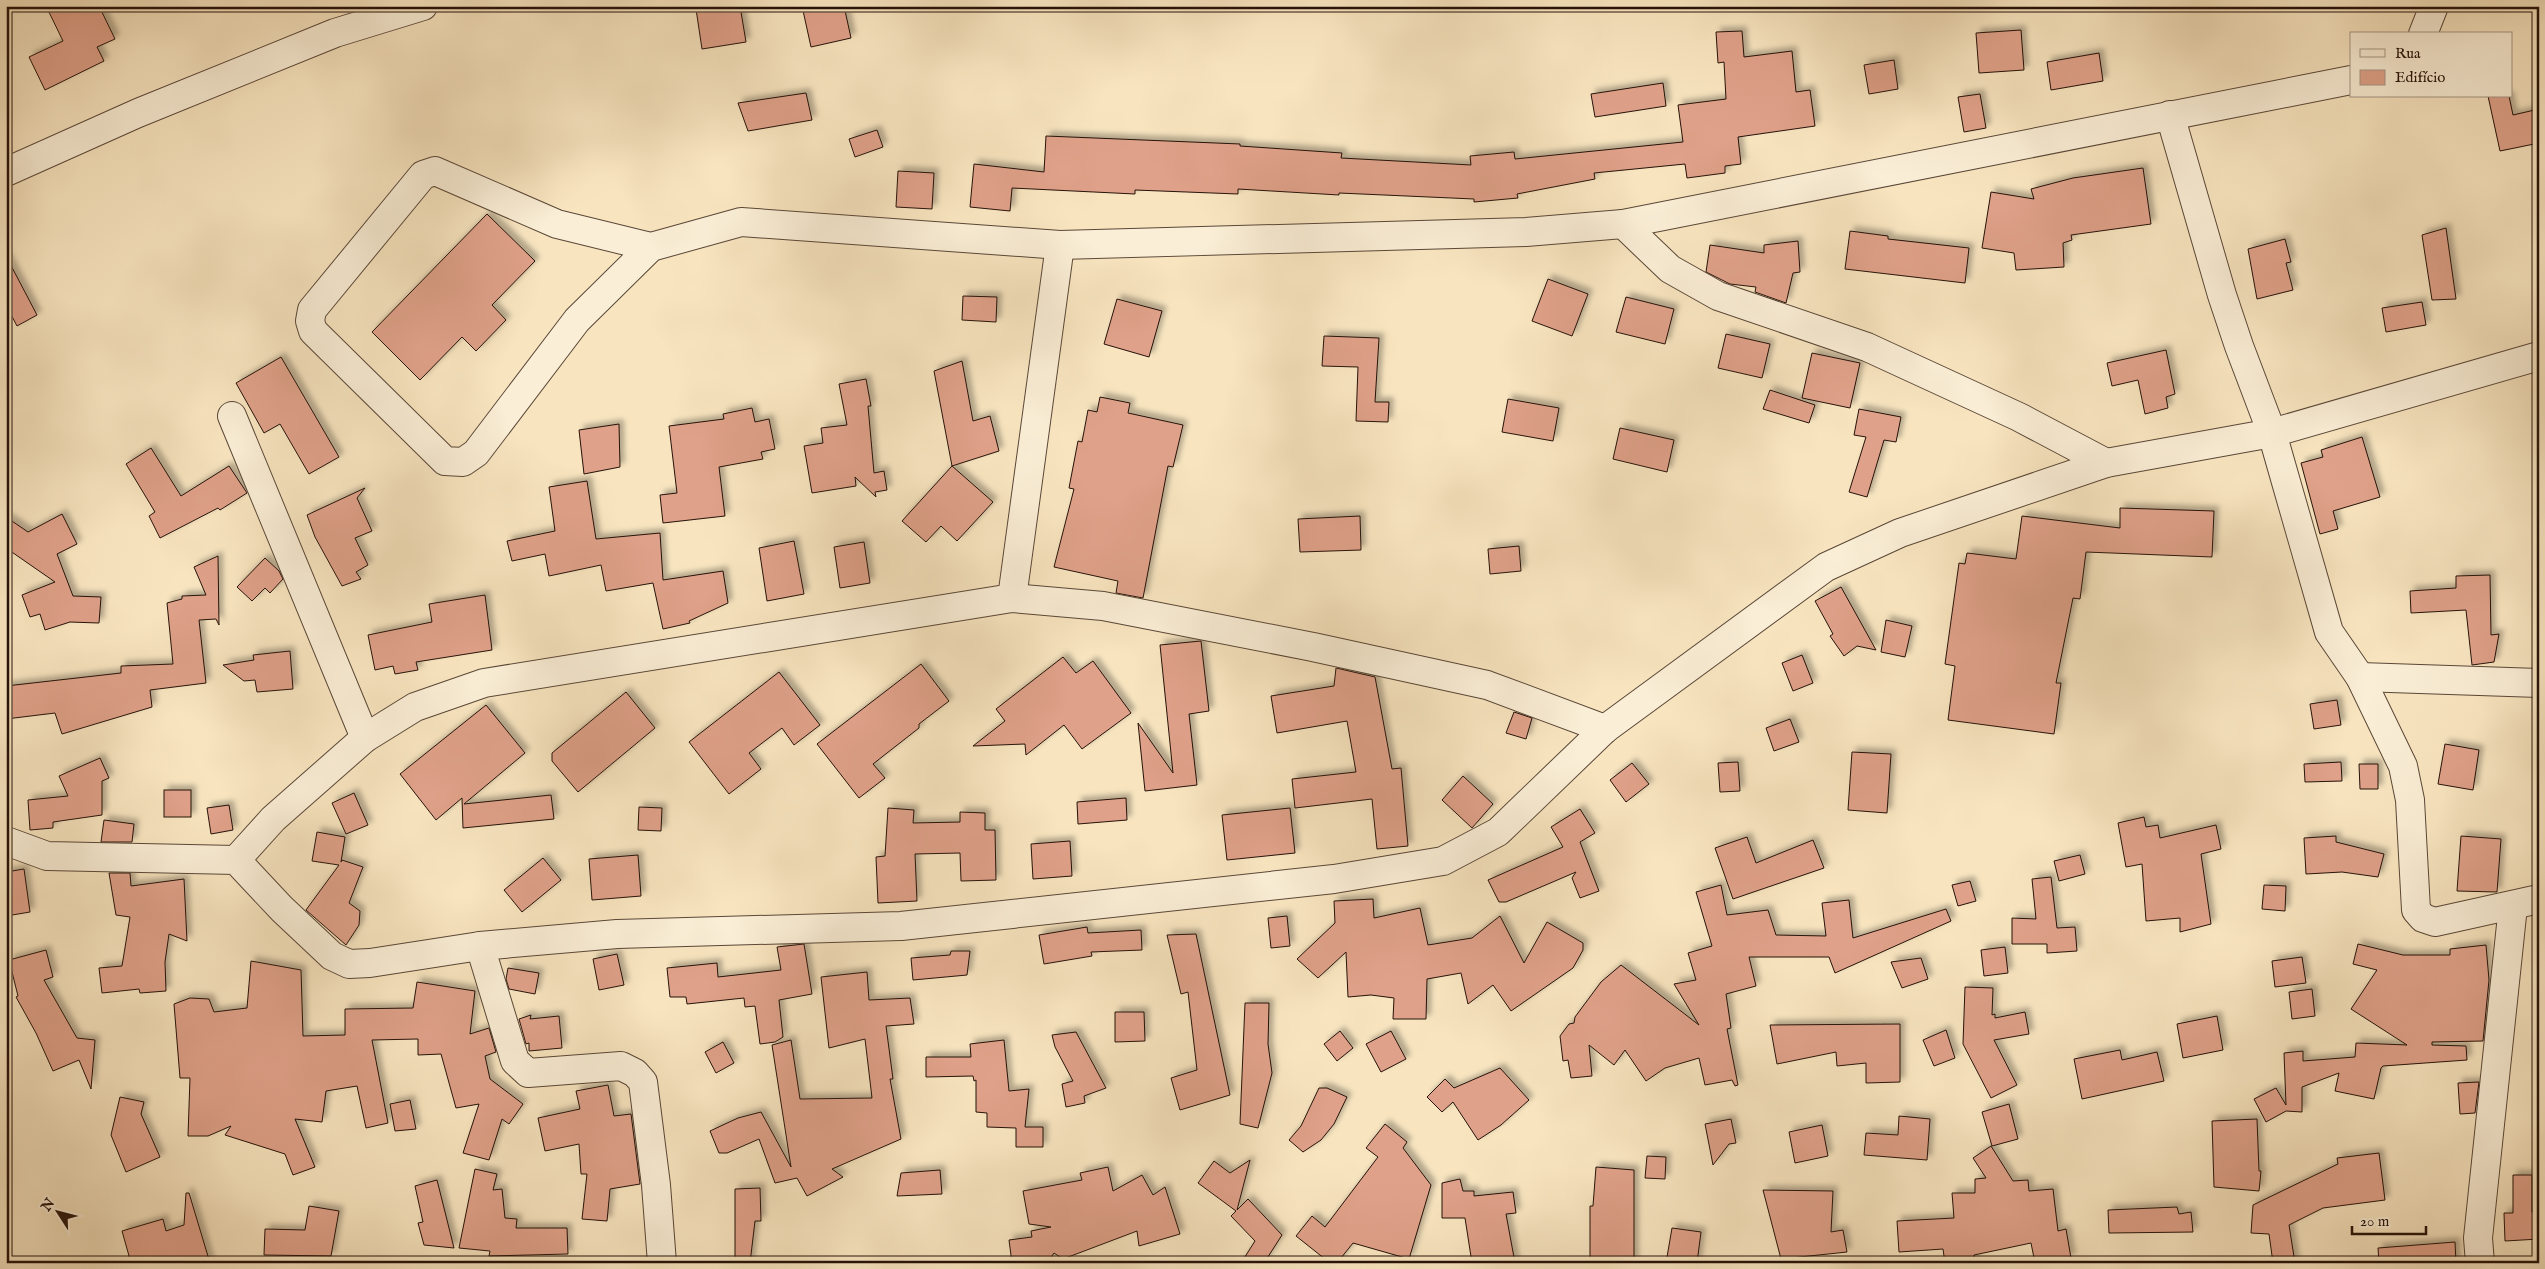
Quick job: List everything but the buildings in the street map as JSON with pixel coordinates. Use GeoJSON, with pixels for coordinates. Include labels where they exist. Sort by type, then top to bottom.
{"type":"FeatureCollection","features":[{"type":"Feature","properties":{"kind":"street"},"geometry":{"type":"LineString","coordinates":[[6,172],[138,113],[335,33],[423,6]]}},
{"type":"Feature","properties":{"kind":"street"},"geometry":{"type":"LineString","coordinates":[[2424,32],[2434,6]]}},
{"type":"Feature","properties":{"kind":"street"},"geometry":{"type":"LineString","coordinates":[[651,247],[557,224],[435,171],[423,175],[312,310],[310,320],[313,331],[445,461],[463,462],[476,453],[577,320],[651,247],[741,222],[1060,245],[1526,232],[1623,224],[2350,80]]}},
{"type":"Feature","properties":{"kind":"street"},"geometry":{"type":"LineString","coordinates":[[2170,116],[2239,346],[2272,433],[2330,632],[2360,677],[2403,766],[2410,800],[2416,910],[2423,918],[2435,922],[2526,902],[2478,1238],[2480,1263]]}},
{"type":"Feature","properties":{"kind":"street"},"geometry":{"type":"LineString","coordinates":[[1623,224],[1670,269],[1718,296],[1867,347],[2019,417],[2106,463]]}},
{"type":"Feature","properties":{"kind":"street"},"geometry":{"type":"LineString","coordinates":[[1012,598],[1060,245]]}},
{"type":"Feature","properties":{"kind":"street"},"geometry":{"type":"LineString","coordinates":[[6,841],[47,856],[236,860],[296,923],[332,956],[350,964],[370,963],[480,946],[617,934],[901,926],[1334,878],[1443,862],[1498,832],[1605,729],[1826,567],[1900,533],[2106,463],[2272,433],[2539,356]]}},
{"type":"Feature","properties":{"kind":"street"},"geometry":{"type":"LineString","coordinates":[[232,416],[364,738]]}},
{"type":"Feature","properties":{"kind":"street"},"geometry":{"type":"LineString","coordinates":[[236,860],[273,819],[364,738],[415,707],[484,683],[1012,598],[1103,606],[1314,647],[1487,685],[1605,729]]}},
{"type":"Feature","properties":{"kind":"street"},"geometry":{"type":"LineString","coordinates":[[2360,677],[2539,683]]}},
{"type":"Feature","properties":{"kind":"street"},"geometry":{"type":"LineString","coordinates":[[480,946],[514,1061],[528,1073],[620,1066],[635,1072],[642,1082],[656,1185],[662,1263]]}}]}
